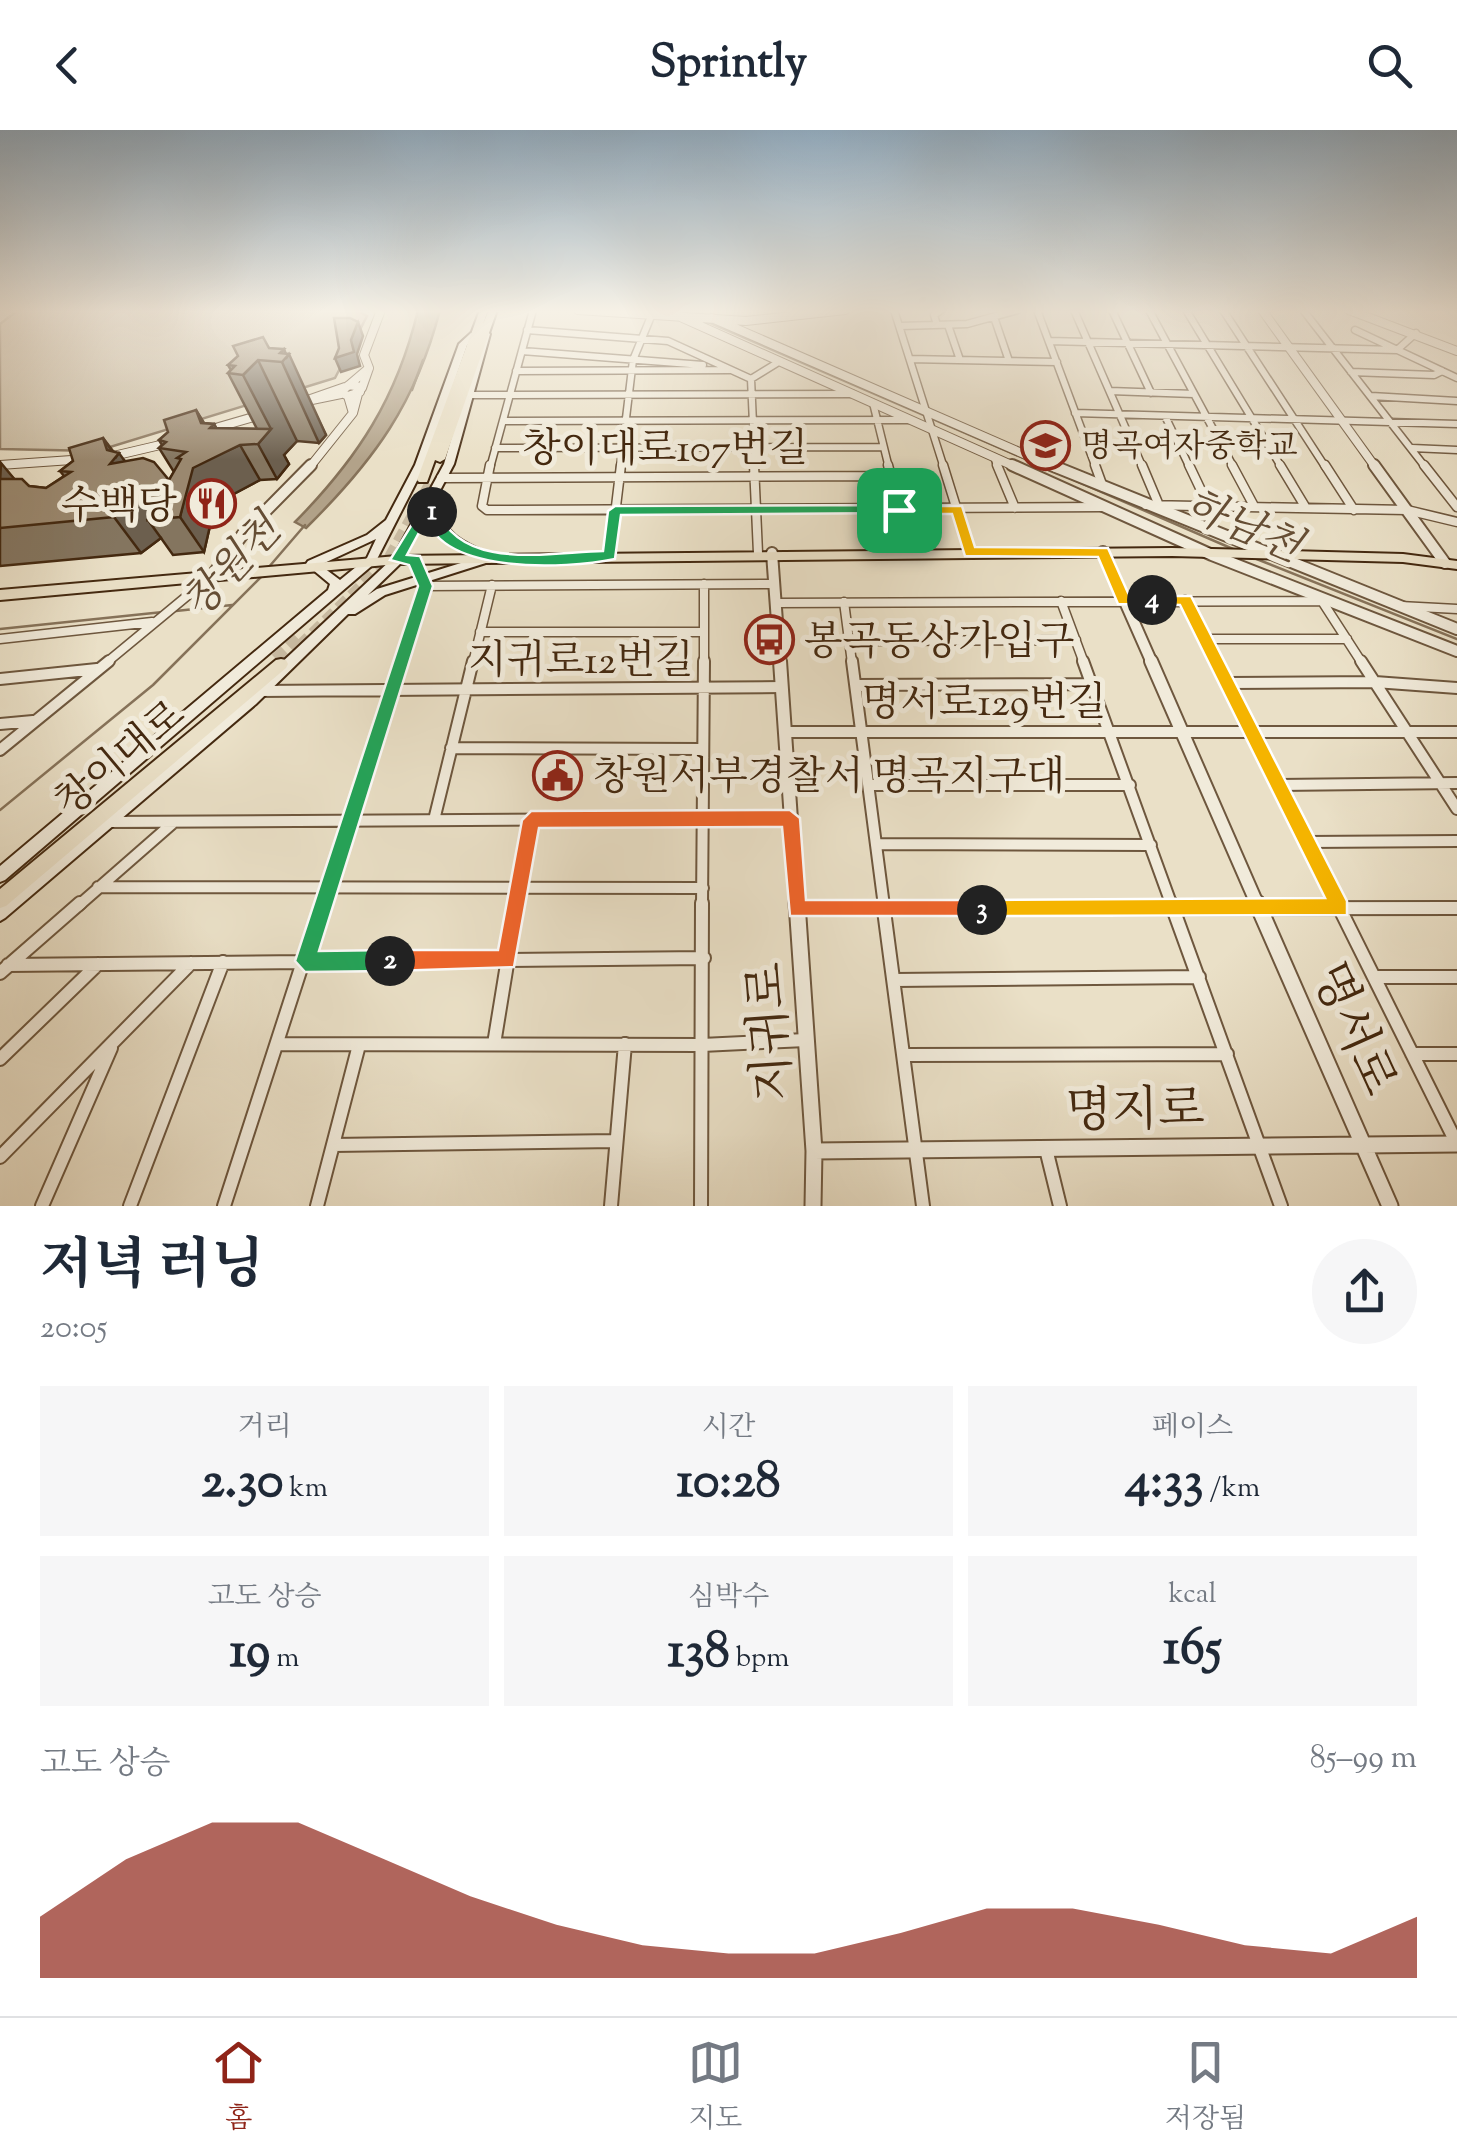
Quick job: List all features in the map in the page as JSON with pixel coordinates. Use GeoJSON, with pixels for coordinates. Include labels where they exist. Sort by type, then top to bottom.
{"type":"FeatureCollection","features":[{"type":"Feature","properties":{"kind":"main road"},"geometry":{"type":"LineString","coordinates":[[460,360],[429,481],[430,500],[434,524],[450,542],[488,558]]}},
{"type":"Feature","properties":{"kind":"main road"},"geometry":{"type":"LineString","coordinates":[[429,481],[471,360]]}},
{"type":"Feature","properties":{"kind":"main road"},"geometry":{"type":"LineString","coordinates":[[309,564],[370,538],[394,519],[429,481],[472,395],[477,360]]}},
{"type":"Feature","properties":{"kind":"main road"},"geometry":{"type":"LineString","coordinates":[[327,627],[397,560],[430,500]]}},
{"type":"Feature","properties":{"kind":"main road"},"geometry":{"type":"LineString","coordinates":[[0,912],[260,690],[280,657],[332,596],[371,560],[394,519]]}},
{"type":"Feature","properties":{"kind":"main road"},"geometry":{"type":"LineString","coordinates":[[0,595],[371,560],[1103,552],[1404,558],[1451,564]]}},
{"type":"Feature","properties":{"kind":"main road"},"geometry":{"type":"LineString","coordinates":[[0,874],[280,657],[381,592],[424,582],[488,558]]}},
{"type":"Feature","properties":{"kind":"main road"},"geometry":{"type":"LineString","coordinates":[[309,564],[336,583],[332,596]]}},
{"type":"Feature","properties":{"kind":"main road","name":"창이대로"},"geometry":{"type":"LineString","coordinates":[[0,890],[280,657]]}},
{"type":"Feature","properties":{"kind":"main road","name":"창이대로"},"geometry":{"type":"LineString","coordinates":[[0,900],[280,657]]}},
{"type":"Feature","properties":{"kind":"street"},"geometry":{"type":"LineString","coordinates":[[288,407],[351,391],[369,368],[366,360]]}},
{"type":"Feature","properties":{"kind":"street"},"geometry":{"type":"LineString","coordinates":[[519,360],[487,478],[482,506],[486,510],[1106,506]]}},
{"type":"Feature","properties":{"kind":"street"},"geometry":{"type":"LineString","coordinates":[[610,556],[633,360]]}},
{"type":"Feature","properties":{"kind":"street"},"geometry":{"type":"LineString","coordinates":[[636,360],[722,366]]}},
{"type":"Feature","properties":{"kind":"street"},"geometry":{"type":"LineString","coordinates":[[710,360],[752,379]]}},
{"type":"Feature","properties":{"kind":"street"},"geometry":{"type":"LineString","coordinates":[[771,360],[930,426],[1216,555],[1457,651]]}},
{"type":"Feature","properties":{"kind":"street"},"geometry":{"type":"LineString","coordinates":[[807,360],[1260,554],[1457,629]]}},
{"type":"Feature","properties":{"kind":"street"},"geometry":{"type":"LineString","coordinates":[[910,360],[970,552]]}},
{"type":"Feature","properties":{"kind":"street"},"geometry":{"type":"LineString","coordinates":[[965,360],[1057,362],[1103,488]]}},
{"type":"Feature","properties":{"kind":"street"},"geometry":{"type":"LineString","coordinates":[[1096,360],[1158,503]]}},
{"type":"Feature","properties":{"kind":"street"},"geometry":{"type":"LineString","coordinates":[[1136,360],[1151,393]]}},
{"type":"Feature","properties":{"kind":"street"},"geometry":{"type":"LineString","coordinates":[[1176,360],[1254,506]]}},
{"type":"Feature","properties":{"kind":"street"},"geometry":{"type":"LineString","coordinates":[[1216,360],[1306,508]]}},
{"type":"Feature","properties":{"kind":"street"},"geometry":{"type":"LineString","coordinates":[[1256,360],[1354,510]]}},
{"type":"Feature","properties":{"kind":"street"},"geometry":{"type":"LineString","coordinates":[[1299,360],[1451,564]]}},
{"type":"Feature","properties":{"kind":"street"},"geometry":{"type":"LineString","coordinates":[[1342,360],[1457,507]]}},
{"type":"Feature","properties":{"kind":"street"},"geometry":{"type":"LineString","coordinates":[[1419,360],[1457,378]]}},
{"type":"Feature","properties":{"kind":"street"},"geometry":{"type":"LineString","coordinates":[[752,379],[777,363]]}},
{"type":"Feature","properties":{"kind":"street"},"geometry":{"type":"LineString","coordinates":[[516,371],[732,370]]}},
{"type":"Feature","properties":{"kind":"street"},"geometry":{"type":"LineString","coordinates":[[1351,372],[1434,375],[1442,371]]}},
{"type":"Feature","properties":{"kind":"street"},"geometry":{"type":"LineString","coordinates":[[752,379],[756,509],[765,553]]}},
{"type":"Feature","properties":{"kind":"street"},"geometry":{"type":"LineString","coordinates":[[0,750],[214,574],[243,534],[307,470],[353,413],[351,391]]}},
{"type":"Feature","properties":{"kind":"street"},"geometry":{"type":"LineString","coordinates":[[1110,392],[1194,394]]}},
{"type":"Feature","properties":{"kind":"street"},"geometry":{"type":"LineString","coordinates":[[1110,392],[1194,394]]}},
{"type":"Feature","properties":{"kind":"street"},"geometry":{"type":"LineString","coordinates":[[472,395],[853,394]]}},
{"type":"Feature","properties":{"kind":"street"},"geometry":{"type":"LineString","coordinates":[[1371,396],[1457,400]]}},
{"type":"Feature","properties":{"kind":"street"},"geometry":{"type":"LineString","coordinates":[[873,403],[899,510]]}},
{"type":"Feature","properties":{"kind":"street"},"geometry":{"type":"LineString","coordinates":[[0,465],[134,454],[275,411]]}},
{"type":"Feature","properties":{"kind":"street"},"geometry":{"type":"LineString","coordinates":[[1076,413],[1457,424]]}},
{"type":"Feature","properties":{"kind":"street"},"geometry":{"type":"LineString","coordinates":[[1165,416],[1208,505]]}},
{"type":"Feature","properties":{"kind":"street"},"geometry":{"type":"LineString","coordinates":[[503,421],[911,420]]}},
{"type":"Feature","properties":{"kind":"street"},"geometry":{"type":"LineString","coordinates":[[495,448],[882,447]]}},
{"type":"Feature","properties":{"kind":"street"},"geometry":{"type":"LineString","coordinates":[[1412,448],[1457,450]]}},
{"type":"Feature","properties":{"kind":"street"},"geometry":{"type":"LineString","coordinates":[[994,457],[1014,508]]}},
{"type":"Feature","properties":{"kind":"street","name":"창이대로107번길"},"geometry":{"type":"LineString","coordinates":[[429,481],[890,476]]}},
{"type":"Feature","properties":{"kind":"street"},"geometry":{"type":"LineString","coordinates":[[1445,491],[1457,494]]}},
{"type":"Feature","properties":{"kind":"street"},"geometry":{"type":"LineString","coordinates":[[1144,506],[1158,503],[1408,510],[1457,522]]}},
{"type":"Feature","properties":{"kind":"street","name":"명서로"},"geometry":{"type":"LineString","coordinates":[[1103,552],[1390,1206]]}},
{"type":"Feature","properties":{"kind":"street","name":"지귀로"},"geometry":{"type":"LineString","coordinates":[[765,553],[776,603],[814,1151],[812,1206]]}},
{"type":"Feature","properties":{"kind":"street"},"geometry":{"type":"LineString","coordinates":[[224,1206],[351,821],[424,582],[414,560]]}},
{"type":"Feature","properties":{"kind":"street"},"geometry":{"type":"LineString","coordinates":[[424,582],[774,584]]}},
{"type":"Feature","properties":{"kind":"street"},"geometry":{"type":"LineString","coordinates":[[701,1206],[704,584]]}},
{"type":"Feature","properties":{"kind":"street"},"geometry":{"type":"LineString","coordinates":[[434,820],[492,585]]}},
{"type":"Feature","properties":{"kind":"street"},"geometry":{"type":"LineString","coordinates":[[776,603],[1320,598]]}},
{"type":"Feature","properties":{"kind":"street"},"geometry":{"type":"LineString","coordinates":[[1320,598],[1457,809]]}},
{"type":"Feature","properties":{"kind":"street"},"geometry":{"type":"LineString","coordinates":[[1185,600],[1457,1144]]}},
{"type":"Feature","properties":{"kind":"street"},"geometry":{"type":"LineString","coordinates":[[1061,601],[1281,1206]]}},
{"type":"Feature","properties":{"kind":"street"},"geometry":{"type":"LineString","coordinates":[[844,602],[923,1206]]}},
{"type":"Feature","properties":{"kind":"street"},"geometry":{"type":"LineString","coordinates":[[1397,606],[1457,609]]}},
{"type":"Feature","properties":{"kind":"street"},"geometry":{"type":"LineString","coordinates":[[0,639],[155,622]]}},
{"type":"Feature","properties":{"kind":"street"},"geometry":{"type":"LineString","coordinates":[[480,632],[703,632]]}},
{"type":"Feature","properties":{"kind":"street"},"geometry":{"type":"LineString","coordinates":[[1206,639],[1347,639]]}},
{"type":"Feature","properties":{"kind":"street"},"geometry":{"type":"LineString","coordinates":[[850,641],[1076,640]]}},
{"type":"Feature","properties":{"kind":"street"},"geometry":{"type":"LineString","coordinates":[[0,679],[98,669]]}},
{"type":"Feature","properties":{"kind":"street"},"geometry":{"type":"LineString","coordinates":[[1228,682],[1374,682],[1457,688]]}},
{"type":"Feature","properties":{"kind":"street"},"geometry":{"type":"LineString","coordinates":[[856,685],[1091,684]]}},
{"type":"Feature","properties":{"kind":"street","name":"지귀로12번길"},"geometry":{"type":"LineString","coordinates":[[260,690],[782,687]]}},
{"type":"Feature","properties":{"kind":"street"},"geometry":{"type":"LineString","coordinates":[[0,724],[36,720]]}},
{"type":"Feature","properties":{"kind":"street","name":"명서로129번길"},"geometry":{"type":"LineString","coordinates":[[785,732],[1457,732]]}},
{"type":"Feature","properties":{"kind":"street"},"geometry":{"type":"LineString","coordinates":[[451,748],[701,749]]}},
{"type":"Feature","properties":{"kind":"street"},"geometry":{"type":"LineString","coordinates":[[1279,785],[1457,783]]}},
{"type":"Feature","properties":{"kind":"street"},"geometry":{"type":"LineString","coordinates":[[870,786],[1130,785]]}},
{"type":"Feature","properties":{"kind":"street"},"geometry":{"type":"LineString","coordinates":[[108,822],[790,818]]}},
{"type":"Feature","properties":{"kind":"street"},"geometry":{"type":"LineString","coordinates":[[494,1044],[531,820]]}},
{"type":"Feature","properties":{"kind":"street"},"geometry":{"type":"LineString","coordinates":[[4,969],[174,822]]}},
{"type":"Feature","properties":{"kind":"street"},"geometry":{"type":"LineString","coordinates":[[1307,842],[1457,841]]}},
{"type":"Feature","properties":{"kind":"street"},"geometry":{"type":"LineString","coordinates":[[878,844],[1151,845]]}},
{"type":"Feature","properties":{"kind":"street"},"geometry":{"type":"LineString","coordinates":[[98,888],[703,888]]}},
{"type":"Feature","properties":{"kind":"street"},"geometry":{"type":"LineString","coordinates":[[797,909],[1457,908]]}},
{"type":"Feature","properties":{"kind":"street"},"geometry":{"type":"LineString","coordinates":[[4,969],[223,962],[704,958]]}},
{"type":"Feature","properties":{"kind":"street"},"geometry":{"type":"LineString","coordinates":[[130,1206],[223,962]]}},
{"type":"Feature","properties":{"kind":"street"},"geometry":{"type":"LineString","coordinates":[[0,1158],[192,963]]}},
{"type":"Feature","properties":{"kind":"street"},"geometry":{"type":"LineString","coordinates":[[0,1060],[98,964]]}},
{"type":"Feature","properties":{"kind":"street"},"geometry":{"type":"LineString","coordinates":[[896,980],[1199,977]]}},
{"type":"Feature","properties":{"kind":"street"},"geometry":{"type":"LineString","coordinates":[[1374,977],[1457,977]]}},
{"type":"Feature","properties":{"kind":"street"},"geometry":{"type":"LineString","coordinates":[[278,1044],[702,1045],[806,1040]]}},
{"type":"Feature","properties":{"kind":"street"},"geometry":{"type":"LineString","coordinates":[[42,1206],[114,1042]]}},
{"type":"Feature","properties":{"kind":"street"},"geometry":{"type":"LineString","coordinates":[[610,1206],[625,1044]]}},
{"type":"Feature","properties":{"kind":"street"},"geometry":{"type":"LineString","coordinates":[[318,1206],[359,1045]]}},
{"type":"Feature","properties":{"kind":"street"},"geometry":{"type":"LineString","coordinates":[[905,1055],[1227,1054]]}},
{"type":"Feature","properties":{"kind":"street"},"geometry":{"type":"LineString","coordinates":[[1412,1054],[1457,1054]]}},
{"type":"Feature","properties":{"kind":"street"},"geometry":{"type":"LineString","coordinates":[[333,1145],[615,1141]]}},
{"type":"Feature","properties":{"kind":"street","name":"명지로"},"geometry":{"type":"LineString","coordinates":[[814,1151],[1457,1144]]}},
{"type":"Feature","properties":{"kind":"street"},"geometry":{"type":"LineString","coordinates":[[1046,1149],[1060,1206]]}},
{"type":"Feature","properties":{"kind":"shaded area"},"geometry":{"type":"Polygon","coordinates":[[[0,360],[344,360],[335,378],[97,451],[0,449],[0,360]]]}},
{"type":"Feature","properties":{"kind":"shaded area"},"geometry":{"type":"Polygon","coordinates":[[[403,360],[423,360],[405,402],[372,454],[306,528],[295,522],[356,450],[403,360]]]}},
{"type":"Feature","properties":{"kind":"building"},"geometry":{"type":"Polygon","coordinates":[[[233,360],[258,360],[243,375],[228,373],[235,366],[228,365],[233,360]]]}},
{"type":"Feature","properties":{"kind":"building"},"geometry":{"type":"Polygon","coordinates":[[[196,410],[201,423],[214,424],[210,428],[271,429],[258,444],[240,445],[193,468],[180,517],[148,520],[154,509],[150,498],[132,504],[114,517],[0,528],[0,479],[22,479],[29,486],[46,488],[71,472],[60,471],[73,461],[69,448],[103,438],[107,450],[119,453],[110,464],[143,458],[154,462],[169,480],[181,459],[177,458],[186,452],[159,448],[166,442],[159,440],[168,432],[164,420],[196,410]]]}},
{"type":"Feature","properties":{"kind":"waterway","name":"창원천"},"geometry":{"type":"LineString","coordinates":[[412,390],[423,360]]}},
{"type":"Feature","properties":{"kind":"waterway","name":"하남천"},"geometry":{"type":"LineString","coordinates":[[797,360],[926,416]]}},
{"type":"Feature","properties":{"kind":"waterway","name":"하남천"},"geometry":{"type":"LineString","coordinates":[[933,419],[1233,549]]}},
{"type":"Feature","properties":{"kind":"waterway","name":"창원천"},"geometry":{"type":"LineString","coordinates":[[268,568],[305,525]]}},
{"type":"Feature","properties":{"kind":"waterway","name":"하남천"},"geometry":{"type":"LineString","coordinates":[[1254,558],[1457,639]]}},
{"type":"Feature","properties":{"kind":"waterway","name":"창원천"},"geometry":{"type":"LineString","coordinates":[[0,810],[153,685],[263,575]]}},
{"type":"Feature","properties":{"kind":"waterway"},"geometry":{"type":"LineString","coordinates":[[176,611],[232,605]]}},
{"type":"Feature","properties":{"kind":"waterway"},"geometry":{"type":"LineString","coordinates":[[0,629],[163,612]]}},
{"type":"Feature","properties":{"kind":"tunnel"},"geometry":{"type":"LineString","coordinates":[[300,646],[389,559],[433,479]]}},
{"type":"Feature","properties":{"kind":"tunnel"},"geometry":{"type":"LineString","coordinates":[[276,659],[301,635]]}},
{"type":"Feature","properties":{"kind":"place","name":"명곡여자중학교"},"geometry":{"type":"Point","coordinates":[1046,445]}},
{"type":"Feature","properties":{"kind":"place","name":"수백당"},"geometry":{"type":"Point","coordinates":[212,504]}},
{"type":"Feature","properties":{"kind":"place","name":"봉곡동상가입구"},"geometry":{"type":"Point","coordinates":[769,640]}},
{"type":"Feature","properties":{"kind":"place","name":"창원서부경찰서 명곡지구대"},"geometry":{"type":"Point","coordinates":[558,775]}},
{"type":"Feature","properties":{"kind":"route"},"geometry":{"type":"LineString","coordinates":[[430,500],[434,524],[450,542],[488,558],[610,556],[615,511],[899,510],[958,509],[970,552],[1103,552],[1124,600],[1185,600],[1340,908],[797,909],[790,818],[531,820],[506,960],[305,961],[426,586],[414,560],[397,560],[430,500]]}}]}
